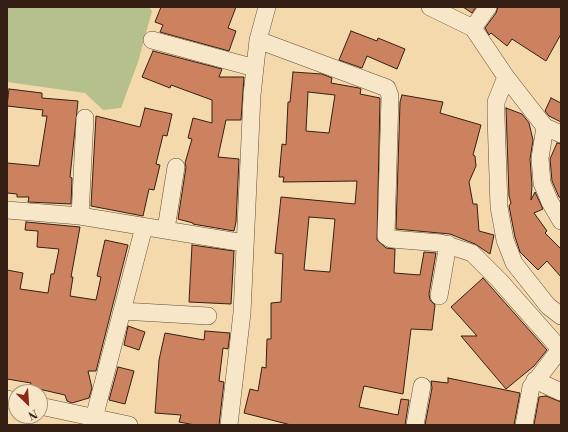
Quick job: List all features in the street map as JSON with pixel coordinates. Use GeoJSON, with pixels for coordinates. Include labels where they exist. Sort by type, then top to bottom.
{"type":"FeatureCollection","features":[{"type":"Feature","properties":{"kind":"street"},"geometry":{"type":"LineString","coordinates":[[229,425],[242,312],[252,95],[258,40],[267,7]]}},
{"type":"Feature","properties":{"kind":"street"},"geometry":{"type":"LineString","coordinates":[[430,7],[473,28],[506,77],[545,127],[561,134]]}},
{"type":"Feature","properties":{"kind":"street"},"geometry":{"type":"LineString","coordinates":[[473,28],[488,7]]}},
{"type":"Feature","properties":{"kind":"street"},"geometry":{"type":"LineString","coordinates":[[152,40],[255,68]]}},
{"type":"Feature","properties":{"kind":"street"},"geometry":{"type":"LineString","coordinates":[[258,40],[387,88],[390,96],[388,194],[384,233],[391,239],[448,244],[465,249],[476,256],[560,349],[535,380],[532,387],[524,425]]}},
{"type":"Feature","properties":{"kind":"street"},"geometry":{"type":"LineString","coordinates":[[506,77],[496,102],[499,207],[505,240],[514,263],[548,306],[561,316]]}},
{"type":"Feature","properties":{"kind":"street"},"geometry":{"type":"LineString","coordinates":[[80,216],[85,118]]}},
{"type":"Feature","properties":{"kind":"street"},"geometry":{"type":"LineString","coordinates":[[545,127],[540,158],[542,183],[550,202],[561,221]]}},
{"type":"Feature","properties":{"kind":"street"},"geometry":{"type":"LineString","coordinates":[[166,229],[176,167]]}},
{"type":"Feature","properties":{"kind":"street"},"geometry":{"type":"LineString","coordinates":[[7,210],[80,216],[244,243]]}},
{"type":"Feature","properties":{"kind":"street"},"geometry":{"type":"LineString","coordinates":[[94,418],[144,227]]}},
{"type":"Feature","properties":{"kind":"street"},"geometry":{"type":"LineString","coordinates":[[439,296],[448,244]]}},
{"type":"Feature","properties":{"kind":"street"},"geometry":{"type":"LineString","coordinates":[[122,311],[208,316]]}},
{"type":"Feature","properties":{"kind":"street"},"geometry":{"type":"LineString","coordinates":[[535,380],[561,392]]}},
{"type":"Feature","properties":{"kind":"street"},"geometry":{"type":"LineString","coordinates":[[415,425],[422,386]]}},
{"type":"Feature","properties":{"kind":"street"},"geometry":{"type":"LineString","coordinates":[[48,408],[128,425]]}},
{"type":"Feature","properties":{"kind":"green space"},"geometry":{"type":"Polygon","coordinates":[[[7,7],[149,7],[152,11],[138,62],[121,108],[103,110],[85,93],[7,82],[7,7]]]}},
{"type":"Feature","properties":{"kind":"building"},"geometry":{"type":"Polygon","coordinates":[[[161,7],[236,7],[228,28],[236,31],[229,51],[160,32],[163,25],[155,22],[161,7]]]}},
{"type":"Feature","properties":{"kind":"building"},"geometry":{"type":"Polygon","coordinates":[[[463,7],[476,7],[472,13],[463,7]]]}},
{"type":"Feature","properties":{"kind":"building"},"geometry":{"type":"Polygon","coordinates":[[[498,7],[561,7],[561,34],[546,61],[512,39],[507,46],[491,33],[489,35],[485,28],[496,13],[498,7]]]}},
{"type":"Feature","properties":{"kind":"building"},"geometry":{"type":"Polygon","coordinates":[[[351,31],[377,41],[378,38],[405,49],[397,69],[367,56],[362,68],[339,60],[351,31]]]}},
{"type":"Feature","properties":{"kind":"building"},"geometry":{"type":"Polygon","coordinates":[[[153,51],[222,69],[219,77],[244,77],[241,120],[226,120],[218,157],[239,159],[236,222],[234,231],[193,224],[178,219],[186,167],[185,163],[192,139],[188,138],[193,118],[212,123],[212,100],[171,85],[170,88],[142,77],[153,51]]]}},
{"type":"Feature","properties":{"kind":"building"},"geometry":{"type":"Polygon","coordinates":[[[293,72],[322,74],[332,78],[331,83],[359,88],[361,89],[360,94],[380,98],[377,240],[386,248],[395,249],[394,273],[420,275],[424,252],[436,253],[429,294],[430,300],[435,305],[432,330],[411,329],[403,394],[364,386],[359,407],[398,415],[401,399],[409,400],[405,425],[291,425],[244,413],[250,389],[258,391],[262,367],[266,368],[267,339],[271,339],[271,303],[281,302],[283,254],[275,253],[281,197],[355,204],[357,181],[283,182],[284,177],[279,177],[282,144],[286,145],[288,102],[290,102],[293,72]],[[308,92],[306,131],[329,133],[335,95],[308,92]],[[309,217],[304,270],[330,272],[335,219],[309,217]]]}},
{"type":"Feature","properties":{"kind":"building"},"geometry":{"type":"Polygon","coordinates":[[[9,89],[42,93],[42,98],[78,101],[70,177],[72,178],[71,204],[28,202],[29,197],[17,197],[17,194],[7,193],[7,163],[39,166],[47,116],[42,116],[43,110],[7,106],[9,89]]]}},
{"type":"Feature","properties":{"kind":"building"},"geometry":{"type":"Polygon","coordinates":[[[402,95],[443,102],[440,113],[481,125],[473,155],[475,156],[476,166],[469,182],[473,204],[477,204],[479,231],[494,235],[490,254],[475,244],[450,234],[396,229],[400,102],[402,95]]]}},
{"type":"Feature","properties":{"kind":"building"},"geometry":{"type":"Polygon","coordinates":[[[551,98],[561,103],[561,122],[549,116],[545,111],[551,98]]]}},
{"type":"Feature","properties":{"kind":"building"},"geometry":{"type":"Polygon","coordinates":[[[145,108],[172,114],[167,136],[163,135],[156,164],[160,165],[154,190],[149,189],[143,216],[91,206],[96,116],[140,127],[145,108]]]}},
{"type":"Feature","properties":{"kind":"building"},"geometry":{"type":"Polygon","coordinates":[[[506,108],[522,114],[529,123],[533,140],[530,159],[532,185],[531,200],[535,192],[543,209],[534,213],[547,231],[545,233],[561,249],[561,277],[547,261],[538,270],[520,252],[515,237],[509,206],[511,203],[509,196],[506,108]]]}},
{"type":"Feature","properties":{"kind":"building"},"geometry":{"type":"Polygon","coordinates":[[[557,143],[561,144],[561,198],[559,197],[552,181],[550,159],[557,143]]]}},
{"type":"Feature","properties":{"kind":"building"},"geometry":{"type":"Polygon","coordinates":[[[26,222],[80,227],[71,277],[73,277],[70,296],[96,300],[101,277],[97,276],[105,240],[128,245],[96,371],[88,371],[92,388],[89,398],[72,403],[67,401],[65,395],[48,391],[48,384],[31,384],[7,379],[7,270],[23,273],[20,289],[48,293],[51,274],[54,274],[59,249],[37,247],[38,231],[25,230],[26,222]]]}},
{"type":"Feature","properties":{"kind":"building"},"geometry":{"type":"Polygon","coordinates":[[[192,245],[234,251],[231,304],[189,302],[192,245]]]}},
{"type":"Feature","properties":{"kind":"building"},"geometry":{"type":"Polygon","coordinates":[[[483,278],[547,350],[534,366],[506,389],[461,336],[477,336],[451,307],[483,278]]]}},
{"type":"Feature","properties":{"kind":"building"},"geometry":{"type":"Polygon","coordinates":[[[128,326],[145,332],[139,350],[124,345],[128,326]]]}},
{"type":"Feature","properties":{"kind":"building"},"geometry":{"type":"Polygon","coordinates":[[[205,331],[230,333],[228,349],[223,348],[219,381],[224,382],[219,425],[195,425],[179,422],[181,415],[155,413],[159,360],[165,333],[204,340],[205,331]]]}},
{"type":"Feature","properties":{"kind":"building"},"geometry":{"type":"Polygon","coordinates":[[[118,367],[134,371],[125,404],[109,400],[118,367]]]}},
{"type":"Feature","properties":{"kind":"building"},"geometry":{"type":"Polygon","coordinates":[[[448,378],[520,393],[514,425],[425,425],[432,388],[431,381],[448,383],[448,378]]]}},
{"type":"Feature","properties":{"kind":"building"},"geometry":{"type":"Polygon","coordinates":[[[546,396],[561,402],[561,425],[534,425],[539,397],[546,396]]]}}]}
